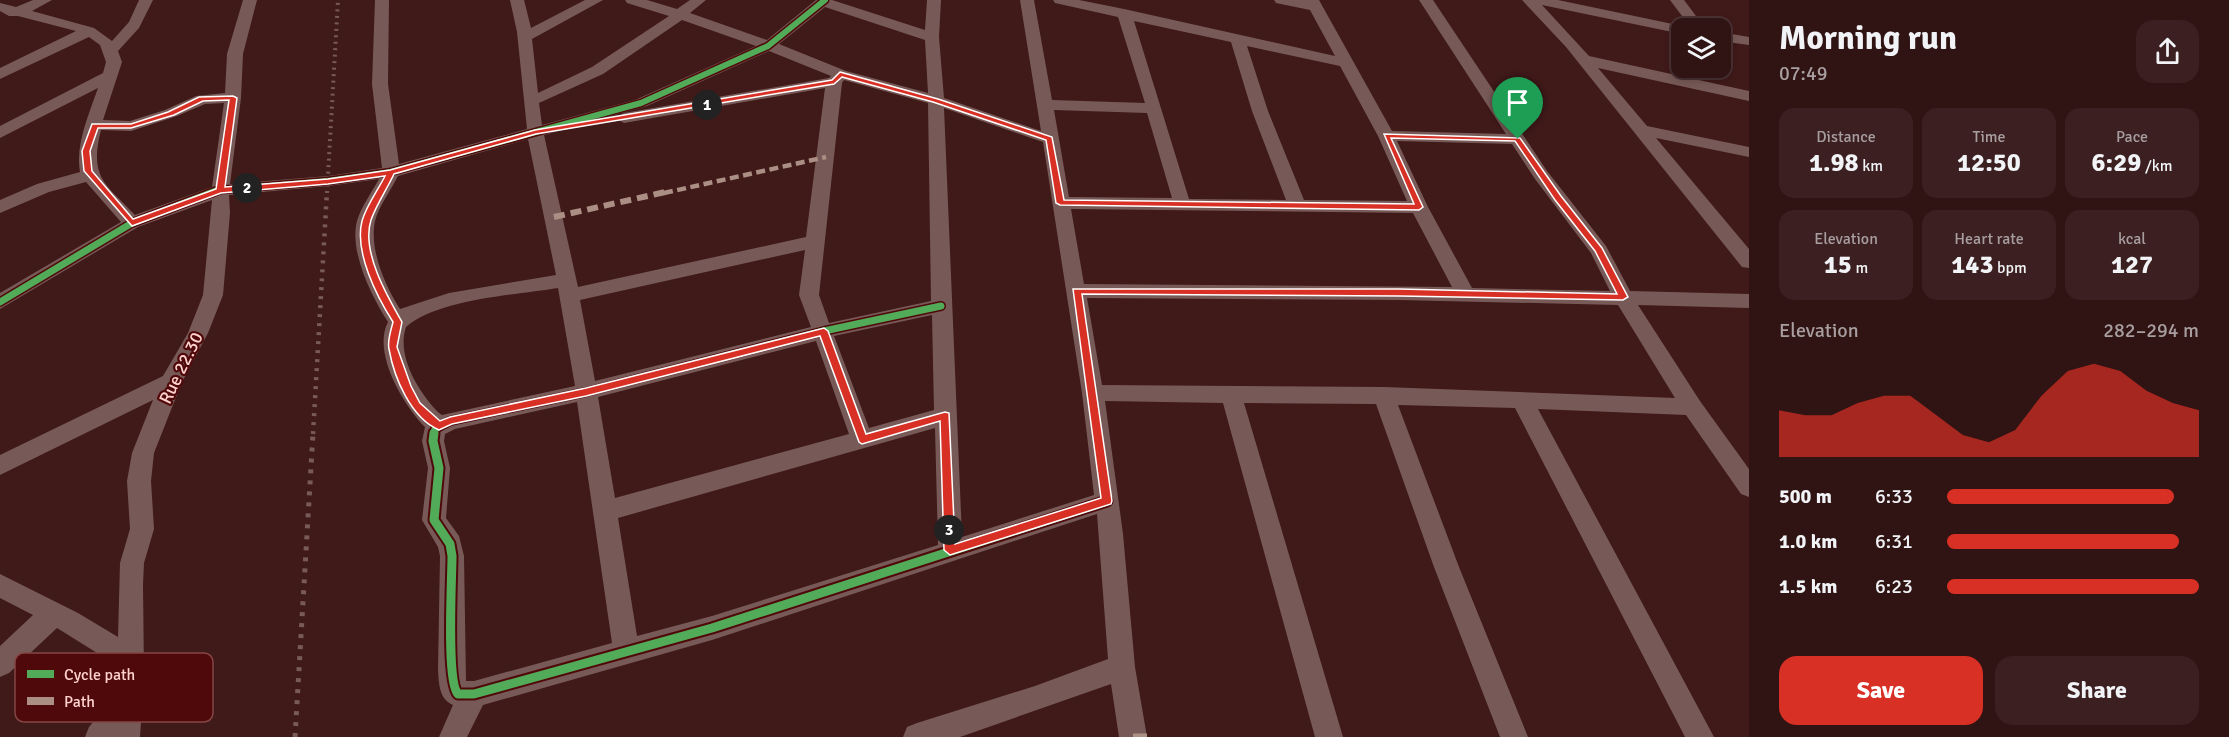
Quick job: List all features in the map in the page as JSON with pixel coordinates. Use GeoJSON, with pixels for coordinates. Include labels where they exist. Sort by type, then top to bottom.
{"type":"FeatureCollection","features":[{"type":"Feature","properties":{"kind":"street"},"geometry":{"type":"LineString","coordinates":[[0,19],[45,0]]}},
{"type":"Feature","properties":{"kind":"street"},"geometry":{"type":"LineString","coordinates":[[110,50],[123,41],[146,0]]}},
{"type":"Feature","properties":{"kind":"street","name":"Rue 22.30"},"geometry":{"type":"LineString","coordinates":[[130,653],[130,584],[132,563],[142,529],[139,481],[143,453],[171,382],[198,333],[213,295],[221,213],[220,190],[233,98],[235,54],[250,0]]}},
{"type":"Feature","properties":{"kind":"street"},"geometry":{"type":"LineString","coordinates":[[517,0],[526,36],[530,101],[535,132],[554,217],[586,392],[626,651]]}},
{"type":"Feature","properties":{"kind":"street"},"geometry":{"type":"LineString","coordinates":[[526,36],[596,0]]}},
{"type":"Feature","properties":{"kind":"street"},"geometry":{"type":"LineString","coordinates":[[632,0],[726,29],[837,78],[935,100],[1049,139]]}},
{"type":"Feature","properties":{"kind":"street"},"geometry":{"type":"LineString","coordinates":[[530,101],[559,92],[602,69],[699,0]]}},
{"type":"Feature","properties":{"kind":"street"},"geometry":{"type":"LineString","coordinates":[[934,0],[932,37],[950,550]]}},
{"type":"Feature","properties":{"kind":"street"},"geometry":{"type":"LineString","coordinates":[[1028,0],[1046,105],[1049,139],[1093,393],[1107,501],[1122,667],[1133,737]]}},
{"type":"Feature","properties":{"kind":"street"},"geometry":{"type":"LineString","coordinates":[[1060,0],[1346,63]]}},
{"type":"Feature","properties":{"kind":"street"},"geometry":{"type":"LineString","coordinates":[[1281,0],[1313,4],[1386,136],[1419,207],[1466,295]]}},
{"type":"Feature","properties":{"kind":"street"},"geometry":{"type":"LineString","coordinates":[[1426,0],[1558,198],[1599,250],[1623,297],[1692,407],[1749,487]]}},
{"type":"Feature","properties":{"kind":"street"},"geometry":{"type":"LineString","coordinates":[[1529,0],[1585,60],[1749,262]]}},
{"type":"Feature","properties":{"kind":"street"},"geometry":{"type":"LineString","coordinates":[[1538,0],[1671,28]]}},
{"type":"Feature","properties":{"kind":"street"},"geometry":{"type":"LineString","coordinates":[[1677,0],[1690,18]]}},
{"type":"Feature","properties":{"kind":"street"},"geometry":{"type":"LineString","coordinates":[[387,1],[380,84],[391,172],[366,221],[365,249],[384,300],[398,322]]}},
{"type":"Feature","properties":{"kind":"street"},"geometry":{"type":"LineString","coordinates":[[0,302],[132,223],[220,190],[328,181],[391,172],[641,103],[768,46],[824,1],[932,37]]}},
{"type":"Feature","properties":{"kind":"street"},"geometry":{"type":"LineString","coordinates":[[0,7],[89,31],[103,39],[110,50],[114,62],[86,151],[88,171],[132,223]]}},
{"type":"Feature","properties":{"kind":"street"},"geometry":{"type":"LineString","coordinates":[[1124,14],[1182,204]]}},
{"type":"Feature","properties":{"kind":"street"},"geometry":{"type":"LineString","coordinates":[[0,74],[89,31]]}},
{"type":"Feature","properties":{"kind":"street"},"geometry":{"type":"LineString","coordinates":[[1237,38],[1260,111],[1298,204]]}},
{"type":"Feature","properties":{"kind":"street"},"geometry":{"type":"LineString","coordinates":[[1731,38],[1749,41]]}},
{"type":"Feature","properties":{"kind":"street"},"geometry":{"type":"LineString","coordinates":[[1585,60],[1749,96]]}},
{"type":"Feature","properties":{"kind":"street"},"geometry":{"type":"LineString","coordinates":[[0,133],[110,75]]}},
{"type":"Feature","properties":{"kind":"street"},"geometry":{"type":"LineString","coordinates":[[535,132],[837,78]]}},
{"type":"Feature","properties":{"kind":"street"},"geometry":{"type":"LineString","coordinates":[[837,78],[814,242],[809,295],[862,439]]}},
{"type":"Feature","properties":{"kind":"street"},"geometry":{"type":"LineString","coordinates":[[95,125],[131,126],[171,113],[202,99],[233,98]]}},
{"type":"Feature","properties":{"kind":"street"},"geometry":{"type":"LineString","coordinates":[[1046,105],[1154,108]]}},
{"type":"Feature","properties":{"kind":"street"},"geometry":{"type":"LineString","coordinates":[[1640,129],[1749,152]]}},
{"type":"Feature","properties":{"kind":"street"},"geometry":{"type":"LineString","coordinates":[[1386,136],[1518,139]]}},
{"type":"Feature","properties":{"kind":"street"},"geometry":{"type":"LineString","coordinates":[[0,207],[44,188],[90,175]]}},
{"type":"Feature","properties":{"kind":"street"},"geometry":{"type":"LineString","coordinates":[[1060,203],[1419,207]]}},
{"type":"Feature","properties":{"kind":"street"},"geometry":{"type":"LineString","coordinates":[[439,426],[417,406],[406,386],[393,347],[398,322],[414,309],[438,302],[566,288],[814,242]]}},
{"type":"Feature","properties":{"kind":"street"},"geometry":{"type":"LineString","coordinates":[[1077,291],[1623,297],[1749,301]]}},
{"type":"Feature","properties":{"kind":"street"},"geometry":{"type":"LineString","coordinates":[[941,306],[824,331],[586,392],[450,421],[435,429],[433,441],[440,468],[434,520],[450,544],[452,556],[452,684],[458,694],[474,694],[712,628],[1107,501]]}},
{"type":"Feature","properties":{"kind":"street"},"geometry":{"type":"LineString","coordinates":[[0,466],[171,382]]}},
{"type":"Feature","properties":{"kind":"street"},"geometry":{"type":"LineString","coordinates":[[1093,393],[1384,395],[1617,402],[1692,407]]}},
{"type":"Feature","properties":{"kind":"street"},"geometry":{"type":"LineString","coordinates":[[1231,394],[1329,737]]}},
{"type":"Feature","properties":{"kind":"street"},"geometry":{"type":"LineString","coordinates":[[1384,395],[1405,459],[1514,737]]}},
{"type":"Feature","properties":{"kind":"street"},"geometry":{"type":"LineString","coordinates":[[1522,400],[1700,737]]}},
{"type":"Feature","properties":{"kind":"street"},"geometry":{"type":"LineString","coordinates":[[606,511],[945,416]]}},
{"type":"Feature","properties":{"kind":"street"},"geometry":{"type":"LineString","coordinates":[[0,585],[120,653]]}},
{"type":"Feature","properties":{"kind":"street"},"geometry":{"type":"LineString","coordinates":[[0,664],[53,614]]}},
{"type":"Feature","properties":{"kind":"street"},"geometry":{"type":"LineString","coordinates":[[917,737],[1035,699],[1122,667]]}},
{"type":"Feature","properties":{"kind":"street"},"geometry":{"type":"LineString","coordinates":[[453,737],[456,726],[474,694]]}},
{"type":"Feature","properties":{"kind":"street"},"geometry":{"type":"LineString","coordinates":[[99,737],[111,722]]}},
{"type":"Feature","properties":{"kind":"street","name":"Rue 22.30"},"geometry":{"type":"LineString","coordinates":[[126,737],[127,722]]}},
{"type":"Feature","properties":{"kind":"railway"},"geometry":{"type":"LineString","coordinates":[[327,193],[338,0]]}},
{"type":"Feature","properties":{"kind":"railway"},"geometry":{"type":"LineString","coordinates":[[313,434],[327,191]]}},
{"type":"Feature","properties":{"kind":"railway"},"geometry":{"type":"LineString","coordinates":[[295,737],[313,433]]}},
{"type":"Feature","properties":{"kind":"marked path"},"geometry":{"type":"LineString","coordinates":[[554,217],[826,157]]}},
{"type":"Feature","properties":{"kind":"marked path"},"geometry":{"type":"LineString","coordinates":[[1133,737],[1148,737]]}},
{"type":"Feature","properties":{"kind":"cycle path"},"geometry":{"type":"LineString","coordinates":[[0,302],[132,223],[220,190],[328,181],[391,172],[641,103],[768,46],[825,0]]}},
{"type":"Feature","properties":{"kind":"cycle path"},"geometry":{"type":"LineString","coordinates":[[941,306],[824,331],[586,392],[450,421],[435,429],[433,441],[439,468],[434,520],[450,544],[452,556],[451,670],[453,689],[458,694],[474,694],[712,628],[1107,501]]}},
{"type":"Feature","properties":{"kind":"route"},"geometry":{"type":"LineString","coordinates":[[1518,139],[1386,136],[1419,207],[1060,203],[1049,139],[935,100],[840,74],[834,82],[535,132],[391,172],[328,181],[220,190],[233,98],[202,99],[148,122],[131,126],[116,128],[95,125],[86,151],[90,175],[132,223],[220,190],[274,186],[328,181],[391,172],[366,221],[365,249],[384,300],[398,322],[393,347],[409,394],[417,406],[439,426],[450,421],[586,392],[824,331],[862,439],[945,416],[950,550],[1107,501],[1077,291],[1399,292],[1623,297],[1599,250],[1541,175],[1518,139]]}}]}
